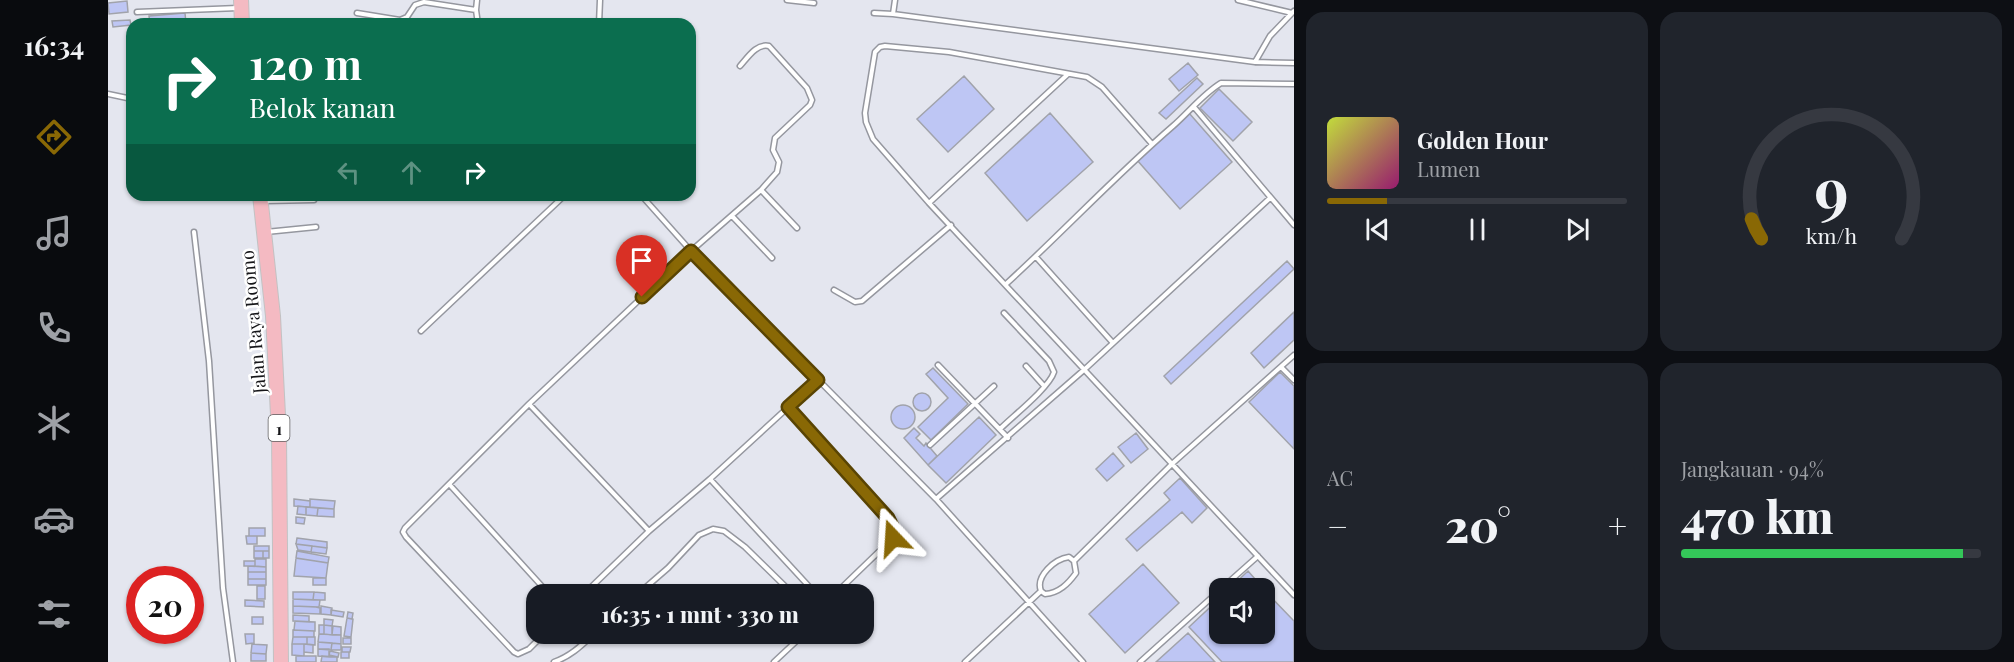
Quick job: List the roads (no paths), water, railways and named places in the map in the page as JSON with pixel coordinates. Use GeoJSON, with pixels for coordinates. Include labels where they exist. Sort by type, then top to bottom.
{"type":"FeatureCollection","features":[{"type":"Feature","properties":{"kind":"highway","name":"Jalan Raya Roomo"},"geometry":{"type":"LineString","coordinates":[[260,201],[273,316],[279,435],[281,662]]}},
{"type":"Feature","properties":{"kind":"lane"},"geometry":{"type":"LineString","coordinates":[[477,0],[477,18]]}},
{"type":"Feature","properties":{"kind":"lane"},"geometry":{"type":"LineString","coordinates":[[599,18],[600,0]]}},
{"type":"Feature","properties":{"kind":"lane"},"geometry":{"type":"LineString","coordinates":[[787,0],[814,3]]}},
{"type":"Feature","properties":{"kind":"lane"},"geometry":{"type":"LineString","coordinates":[[893,14],[896,0]]}},
{"type":"Feature","properties":{"kind":"lane"},"geometry":{"type":"LineString","coordinates":[[1238,0],[1293,12]]}},
{"type":"Feature","properties":{"kind":"lane"},"geometry":{"type":"LineString","coordinates":[[408,18],[415,5],[424,2],[476,10]]}},
{"type":"Feature","properties":{"kind":"lane"},"geometry":{"type":"LineString","coordinates":[[137,12],[241,4]]}},
{"type":"Feature","properties":{"kind":"lane"},"geometry":{"type":"LineString","coordinates":[[1255,62],[1270,36],[1293,12]]}},
{"type":"Feature","properties":{"kind":"lane"},"geometry":{"type":"LineString","coordinates":[[357,13],[388,18]]}},
{"type":"Feature","properties":{"kind":"lane"},"geometry":{"type":"LineString","coordinates":[[874,13],[1255,62],[1294,63]]}},
{"type":"Feature","properties":{"kind":"lane"},"geometry":{"type":"LineString","coordinates":[[534,644],[518,654],[514,652],[403,532],[408,523],[529,404],[691,251],[761,190],[780,167],[772,150],[775,138],[810,105],[812,95],[769,46],[759,47],[740,66]]}},
{"type":"Feature","properties":{"kind":"lane"},"geometry":{"type":"LineString","coordinates":[[1152,144],[1094,80],[1087,77],[949,52],[885,46],[877,48],[865,113],[868,130],[873,139],[929,203],[1294,595]]}},
{"type":"Feature","properties":{"kind":"lane"},"geometry":{"type":"LineString","coordinates":[[929,203],[1068,74]]}},
{"type":"Feature","properties":{"kind":"lane"},"geometry":{"type":"LineString","coordinates":[[1006,284],[1211,89],[1221,83],[1294,84]]}},
{"type":"Feature","properties":{"kind":"lane"},"geometry":{"type":"LineString","coordinates":[[108,94],[126,98]]}},
{"type":"Feature","properties":{"kind":"lane"},"geometry":{"type":"LineString","coordinates":[[1194,107],[1294,225]]}},
{"type":"Feature","properties":{"kind":"lane"},"geometry":{"type":"LineString","coordinates":[[761,190],[797,228]]}},
{"type":"Feature","properties":{"kind":"lane"},"geometry":{"type":"LineString","coordinates":[[936,499],[1085,369],[1270,198]]}},
{"type":"Feature","properties":{"kind":"lane"},"geometry":{"type":"LineString","coordinates":[[421,331],[559,201]]}},
{"type":"Feature","properties":{"kind":"lane"},"geometry":{"type":"LineString","coordinates":[[645,201],[691,251],[936,499],[1083,662]]}},
{"type":"Feature","properties":{"kind":"lane"},"geometry":{"type":"LineString","coordinates":[[732,216],[772,258]]}},
{"type":"Feature","properties":{"kind":"lane"},"geometry":{"type":"LineString","coordinates":[[834,290],[855,302],[862,301],[951,225]]}},
{"type":"Feature","properties":{"kind":"lane"},"geometry":{"type":"LineString","coordinates":[[264,232],[316,227]]}},
{"type":"Feature","properties":{"kind":"lane"},"geometry":{"type":"LineString","coordinates":[[194,232],[209,361],[223,588],[233,662]]}},
{"type":"Feature","properties":{"kind":"lane"},"geometry":{"type":"LineString","coordinates":[[1036,257],[1113,343]]}},
{"type":"Feature","properties":{"kind":"lane"},"geometry":{"type":"LineString","coordinates":[[1000,429],[1052,378],[1054,372],[1053,368],[1004,313]]}},
{"type":"Feature","properties":{"kind":"lane"},"geometry":{"type":"LineString","coordinates":[[1074,561],[1173,463],[1294,355]]}},
{"type":"Feature","properties":{"kind":"lane"},"geometry":{"type":"LineString","coordinates":[[938,365],[1008,438]]}},
{"type":"Feature","properties":{"kind":"lane"},"geometry":{"type":"LineString","coordinates":[[1026,366],[1044,386]]}},
{"type":"Feature","properties":{"kind":"lane"},"geometry":{"type":"LineString","coordinates":[[1281,367],[1294,381]]}},
{"type":"Feature","properties":{"kind":"lane"},"geometry":{"type":"LineString","coordinates":[[594,584],[649,531],[710,479],[818,380]]}},
{"type":"Feature","properties":{"kind":"lane"},"geometry":{"type":"LineString","coordinates":[[930,445],[994,386]]}},
{"type":"Feature","properties":{"kind":"lane"},"geometry":{"type":"LineString","coordinates":[[529,404],[649,531]]}},
{"type":"Feature","properties":{"kind":"lane"},"geometry":{"type":"LineString","coordinates":[[788,407],[888,518],[895,532],[893,538],[845,584]]}},
{"type":"Feature","properties":{"kind":"lane"},"geometry":{"type":"LineString","coordinates":[[710,479],[807,584]]}},
{"type":"Feature","properties":{"kind":"lane"},"geometry":{"type":"LineString","coordinates":[[449,484],[540,584]]}},
{"type":"Feature","properties":{"kind":"lane"},"geometry":{"type":"LineString","coordinates":[[650,584],[699,535],[713,529],[724,531],[745,547],[783,584]]}},
{"type":"Feature","properties":{"kind":"lane"},"geometry":{"type":"LineString","coordinates":[[1233,578],[1258,556]]}},
{"type":"Feature","properties":{"kind":"lane"},"geometry":{"type":"LineString","coordinates":[[1069,558],[1074,561],[1076,573],[1071,580],[1055,592],[1045,594],[1041,591],[1039,586],[1041,578],[1057,560],[1069,558]]}},
{"type":"Feature","properties":{"kind":"lane"},"geometry":{"type":"LineString","coordinates":[[965,662],[1041,591]]}},
{"type":"Feature","properties":{"kind":"lane"},"geometry":{"type":"LineString","coordinates":[[1140,662],[1209,600]]}},
{"type":"Feature","properties":{"kind":"lane"},"geometry":{"type":"LineString","coordinates":[[554,662],[582,644]]}},
{"type":"Feature","properties":{"kind":"lane"},"geometry":{"type":"LineString","coordinates":[[774,662],[793,644]]}}]}
